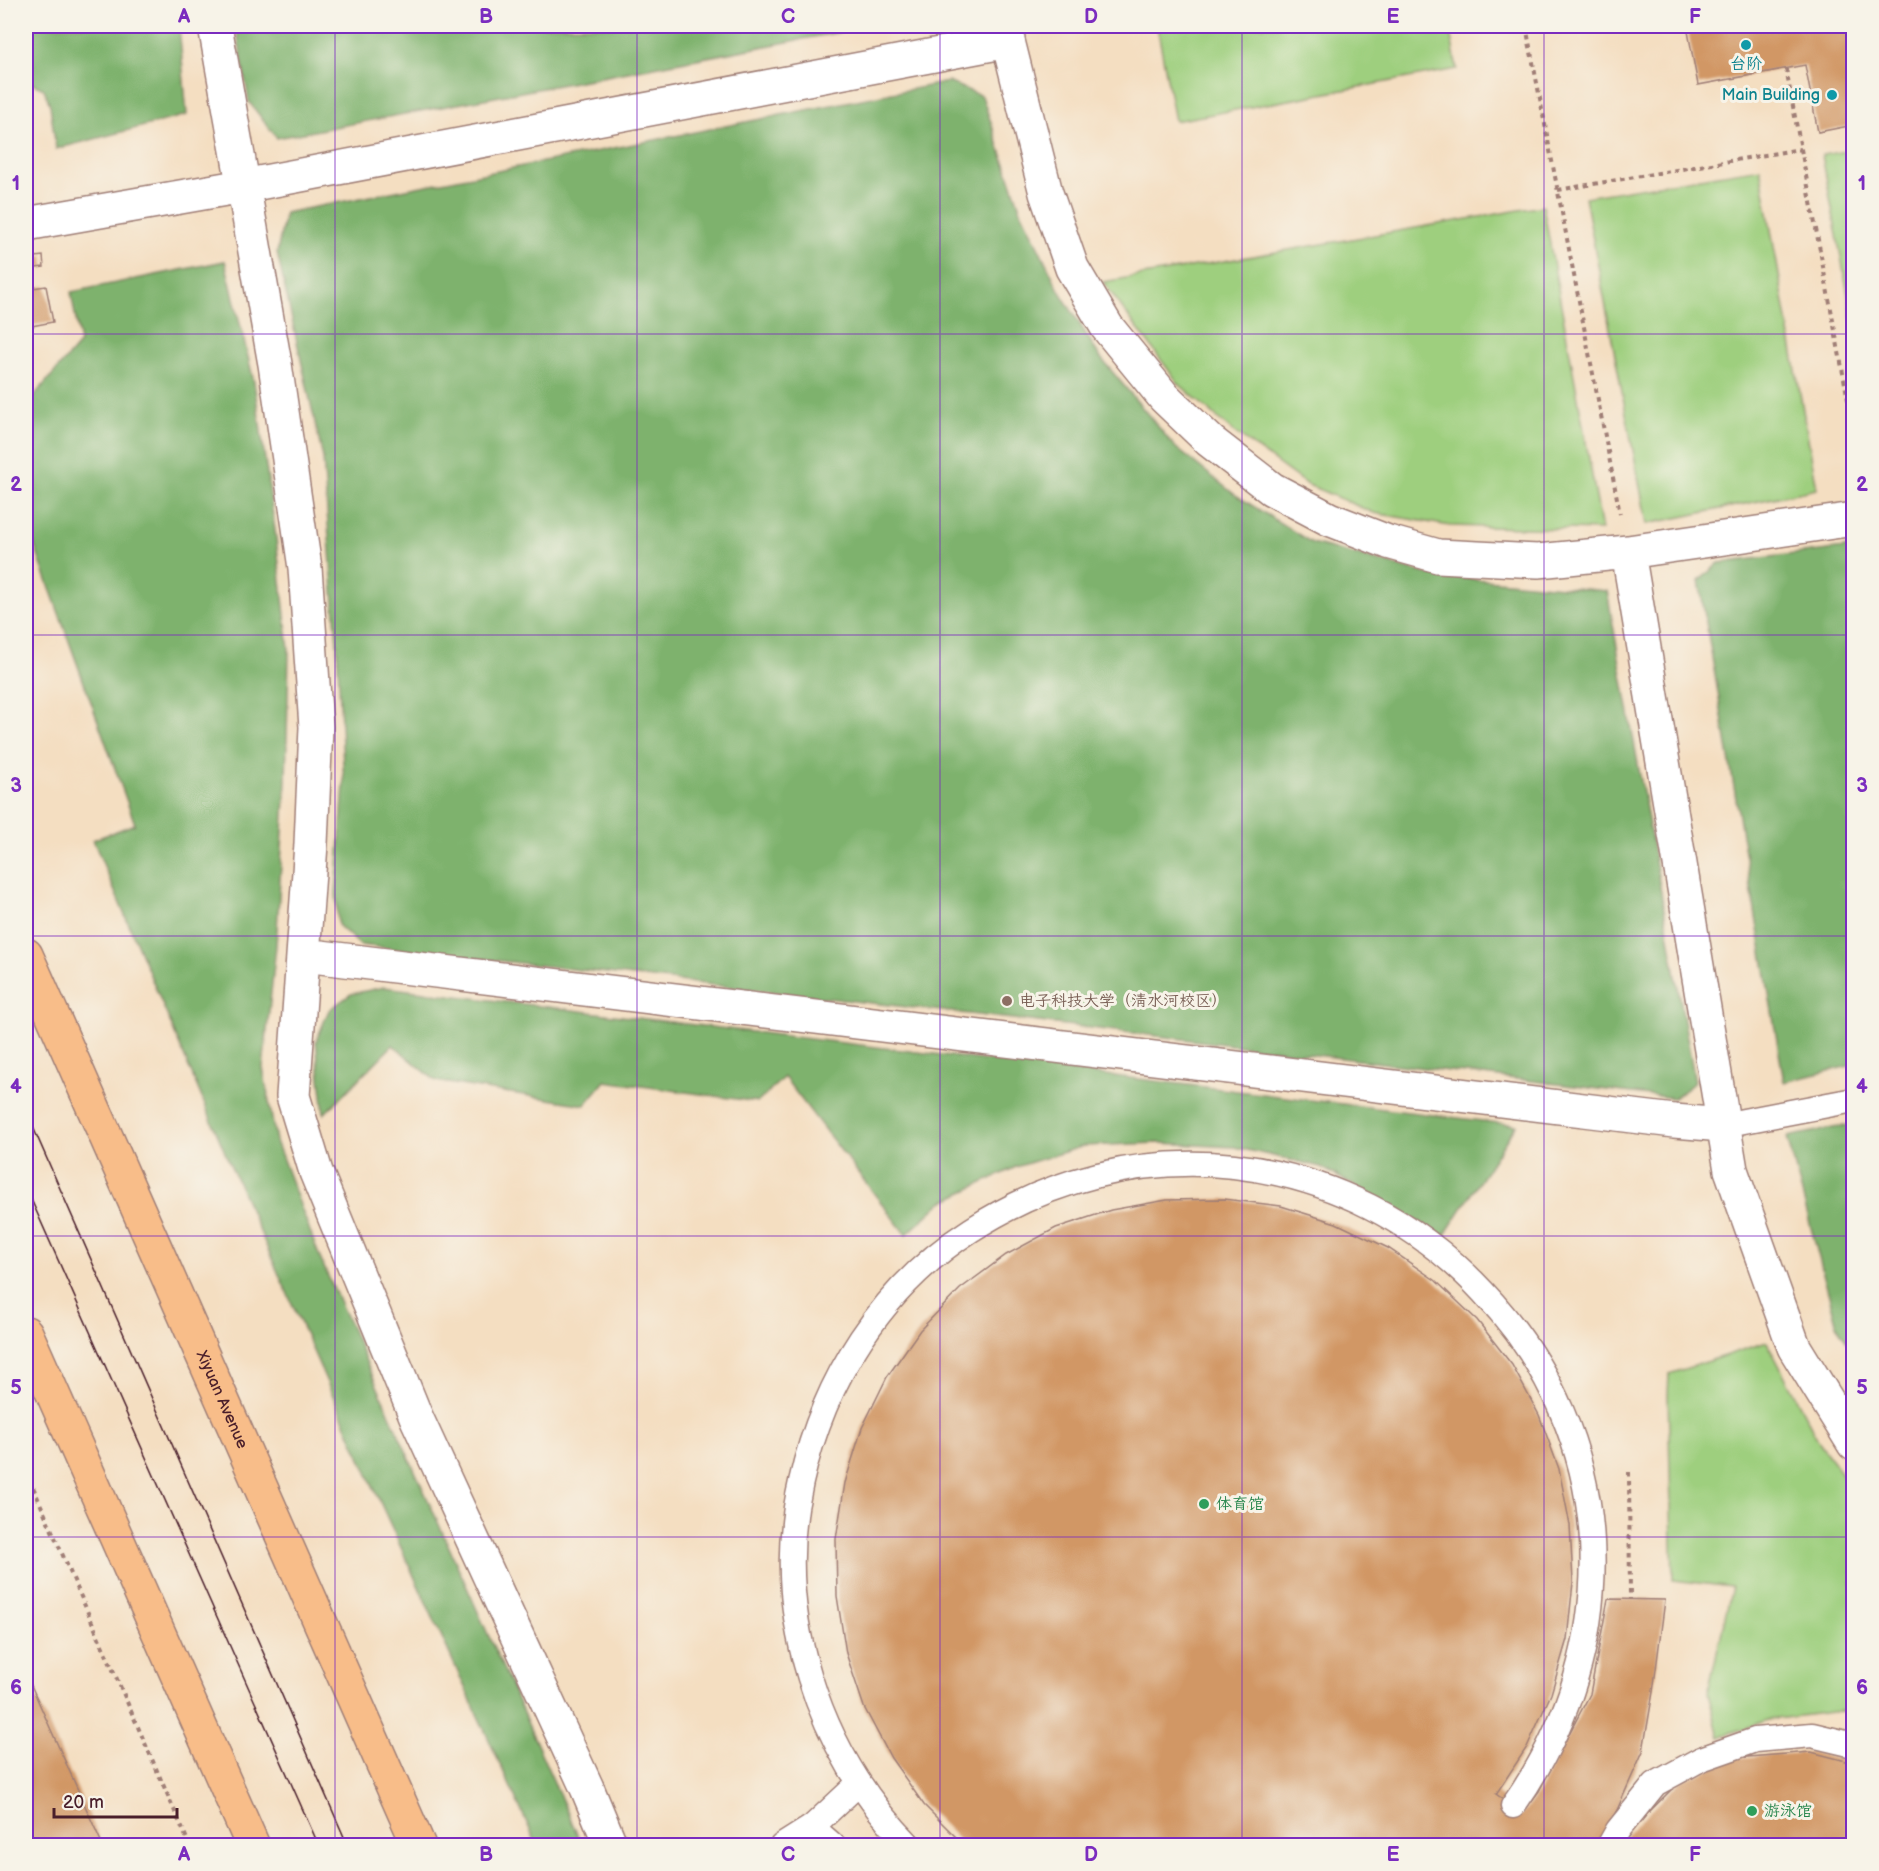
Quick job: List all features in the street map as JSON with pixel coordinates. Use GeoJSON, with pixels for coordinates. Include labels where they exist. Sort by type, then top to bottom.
{"type":"FeatureCollection","features":[{"type":"Feature","properties":{"kind":"main road","name":"Xiyuan Avenue"},"geometry":{"type":"LineString","coordinates":[[26,955],[419,1845]]}},
{"type":"Feature","properties":{"kind":"main road"},"geometry":{"type":"LineString","coordinates":[[26,1333],[253,1845]]}},
{"type":"Feature","properties":{"kind":"street"},"geometry":{"type":"LineString","coordinates":[[214,26],[275,364],[305,568],[316,727],[311,844],[293,1096],[315,1172],[417,1419],[611,1845]]}},
{"type":"Feature","properties":{"kind":"street"},"geometry":{"type":"LineString","coordinates":[[26,224],[243,186],[1008,33],[1046,193],[1072,268],[1107,327],[1164,397],[1210,441],[1272,489],[1329,519],[1388,542],[1438,556],[1538,561],[1628,552],[1854,519]]}},
{"type":"Feature","properties":{"kind":"street"},"geometry":{"type":"LineString","coordinates":[[1628,552],[1731,1170],[1794,1347],[1854,1444]]}},
{"type":"Feature","properties":{"kind":"street"},"geometry":{"type":"LineString","coordinates":[[304,955],[1674,1121],[1723,1125]]}},
{"type":"Feature","properties":{"kind":"lane"},"geometry":{"type":"LineString","coordinates":[[1723,1125],[1854,1100]]}},
{"type":"Feature","properties":{"kind":"lane"},"geometry":{"type":"LineString","coordinates":[[910,1845],[881,1814],[859,1784],[839,1750],[822,1714],[804,1660],[794,1604],[792,1564],[798,1492],[814,1433],[837,1376],[870,1324],[921,1268],[957,1239],[995,1215],[1036,1195],[1078,1179],[1123,1169],[1168,1164],[1214,1164],[1260,1169],[1304,1180],[1346,1195],[1388,1215],[1426,1239],[1461,1269],[1505,1315],[1542,1368],[1572,1436],[1582,1472],[1590,1509],[1593,1583],[1586,1638],[1573,1693],[1543,1760],[1534,1787],[1513,1806]]}},
{"type":"Feature","properties":{"kind":"lane"},"geometry":{"type":"LineString","coordinates":[[1606,1842],[1655,1784],[1701,1759],[1755,1740],[1812,1735],[1854,1745]]}},
{"type":"Feature","properties":{"kind":"lane"},"geometry":{"type":"LineString","coordinates":[[782,1845],[819,1836],[859,1784]]}},
{"type":"Feature","properties":{"kind":"lane"},"geometry":{"type":"LineString","coordinates":[[819,1836],[834,1845]]}},
{"type":"Feature","properties":{"kind":"path"},"geometry":{"type":"LineString","coordinates":[[1526,26],[1628,552]]}},
{"type":"Feature","properties":{"kind":"path"},"geometry":{"type":"LineString","coordinates":[[1786,69],[1854,432]]}},
{"type":"Feature","properties":{"kind":"path"},"geometry":{"type":"LineString","coordinates":[[1558,190],[1801,149]]}},
{"type":"Feature","properties":{"kind":"path"},"geometry":{"type":"LineString","coordinates":[[26,1471],[190,1845]]}},
{"type":"Feature","properties":{"kind":"path"},"geometry":{"type":"LineString","coordinates":[[1629,1472],[1630,1599]]}},
{"type":"Feature","properties":{"kind":"green space"},"geometry":{"type":"Polygon","coordinates":[[[26,26],[179,26],[187,115],[56,149],[50,105],[44,89],[26,81],[26,26]]]}},
{"type":"Feature","properties":{"kind":"green space"},"geometry":{"type":"Polygon","coordinates":[[[236,26],[872,26],[277,138],[249,102],[236,26]]]}},
{"type":"Feature","properties":{"kind":"green space"},"geometry":{"type":"Polygon","coordinates":[[[1157,26],[1449,26],[1457,69],[1175,121],[1157,26]]]}},
{"type":"Feature","properties":{"kind":"green space"},"geometry":{"type":"Polygon","coordinates":[[[948,82],[982,96],[1021,211],[1060,292],[1100,357],[1175,447],[1234,494],[1312,543],[1431,575],[1607,591],[1695,1082],[1674,1098],[1074,1026],[360,945],[338,925],[336,893],[344,785],[337,644],[323,458],[277,253],[285,213],[948,82]]]}},
{"type":"Feature","properties":{"kind":"green space"},"geometry":{"type":"Polygon","coordinates":[[[1854,150],[1853,321],[1822,155],[1854,150]]]}},
{"type":"Feature","properties":{"kind":"green space"},"geometry":{"type":"Polygon","coordinates":[[[1760,168],[1817,489],[1647,524],[1585,197],[1760,168]]]}},
{"type":"Feature","properties":{"kind":"green space"},"geometry":{"type":"Polygon","coordinates":[[[1543,206],[1602,530],[1450,526],[1374,513],[1306,484],[1230,429],[1179,384],[1103,282],[1543,206]]]}},
{"type":"Feature","properties":{"kind":"green space"},"geometry":{"type":"Polygon","coordinates":[[[225,261],[254,382],[289,649],[286,782],[276,946],[263,1068],[276,1141],[320,1258],[582,1845],[537,1845],[381,1504],[229,1162],[93,840],[135,824],[26,522],[26,405],[80,343],[71,292],[225,261]]]}},
{"type":"Feature","properties":{"kind":"green space"},"geometry":{"type":"Polygon","coordinates":[[[1853,547],[1853,1065],[1784,1082],[1699,581],[1719,563],[1853,547]]]}},
{"type":"Feature","properties":{"kind":"green space"},"geometry":{"type":"Polygon","coordinates":[[[384,987],[1516,1125],[1444,1236],[1321,1167],[1234,1147],[1158,1143],[1084,1146],[1016,1167],[942,1202],[906,1235],[784,1077],[758,1102],[605,1081],[585,1105],[436,1081],[393,1045],[324,1114],[316,1041],[329,1010],[351,994],[384,987]]]}},
{"type":"Feature","properties":{"kind":"green space"},"geometry":{"type":"Polygon","coordinates":[[[1854,1124],[1853,1352],[1837,1326],[1787,1137],[1854,1124]]]}},
{"type":"Feature","properties":{"kind":"green space"},"geometry":{"type":"Polygon","coordinates":[[[1767,1342],[1820,1444],[1853,1489],[1853,1717],[1840,1711],[1768,1720],[1719,1737],[1708,1692],[1732,1587],[1673,1580],[1669,1374],[1767,1342]]]}},
{"type":"Feature","properties":{"kind":"building"},"geometry":{"type":"Polygon","coordinates":[[[1687,26],[1854,26],[1854,125],[1818,132],[1805,65],[1698,85],[1687,26]]]}},
{"type":"Feature","properties":{"kind":"building"},"geometry":{"type":"Polygon","coordinates":[[[43,256],[44,267],[26,269],[26,258],[43,256]]]}},
{"type":"Feature","properties":{"kind":"building"},"geometry":{"type":"Polygon","coordinates":[[[46,286],[53,322],[26,327],[26,289],[46,286]]]}},
{"type":"Feature","properties":{"kind":"building","name":"体育馆"},"geometry":{"type":"Polygon","coordinates":[[[1224,1199],[1281,1206],[1336,1223],[1388,1248],[1435,1280],[1477,1320],[1512,1365],[1539,1415],[1559,1469],[1570,1525],[1573,1582],[1567,1639],[1551,1694],[1527,1747],[1496,1794],[1513,1806],[1520,1817],[1539,1791],[1590,1694],[1608,1599],[1665,1600],[1643,1751],[1617,1810],[1596,1846],[965,1846],[924,1805],[891,1758],[864,1707],[846,1653],[837,1596],[836,1539],[845,1483],[862,1428],[887,1377],[920,1330],[960,1289],[1006,1255],[1056,1228],[1111,1210],[1167,1200],[1224,1199]]]}},
{"type":"Feature","properties":{"kind":"building"},"geometry":{"type":"Polygon","coordinates":[[[26,1674],[103,1846],[26,1846],[26,1674]]]}},
{"type":"Feature","properties":{"kind":"building","name":"游泳馆"},"geometry":{"type":"Polygon","coordinates":[[[1811,1752],[1854,1763],[1854,1846],[1619,1846],[1620,1841],[1680,1781],[1735,1758],[1811,1752]]]}},
{"type":"Feature","properties":{"kind":"tram line"},"geometry":{"type":"LineString","coordinates":[[26,1111],[348,1846]]}},
{"type":"Feature","properties":{"kind":"tram line"},"geometry":{"type":"LineString","coordinates":[[26,1188],[319,1846]]}},
{"type":"Feature","properties":{"kind":"place","name":"台阶"},"geometry":{"type":"Point","coordinates":[1746,45]}},
{"type":"Feature","properties":{"kind":"place","name":"Main Building"},"geometry":{"type":"Point","coordinates":[1832,95]}},
{"type":"Feature","properties":{"kind":"place","name":"电子科技大学（清水河校区）"},"geometry":{"type":"Point","coordinates":[1007,1001]}},
{"type":"Feature","properties":{"kind":"place","name":"体育馆"},"geometry":{"type":"Point","coordinates":[1204,1504]}},
{"type":"Feature","properties":{"kind":"place","name":"游泳馆"},"geometry":{"type":"Point","coordinates":[1752,1811]}}]}
